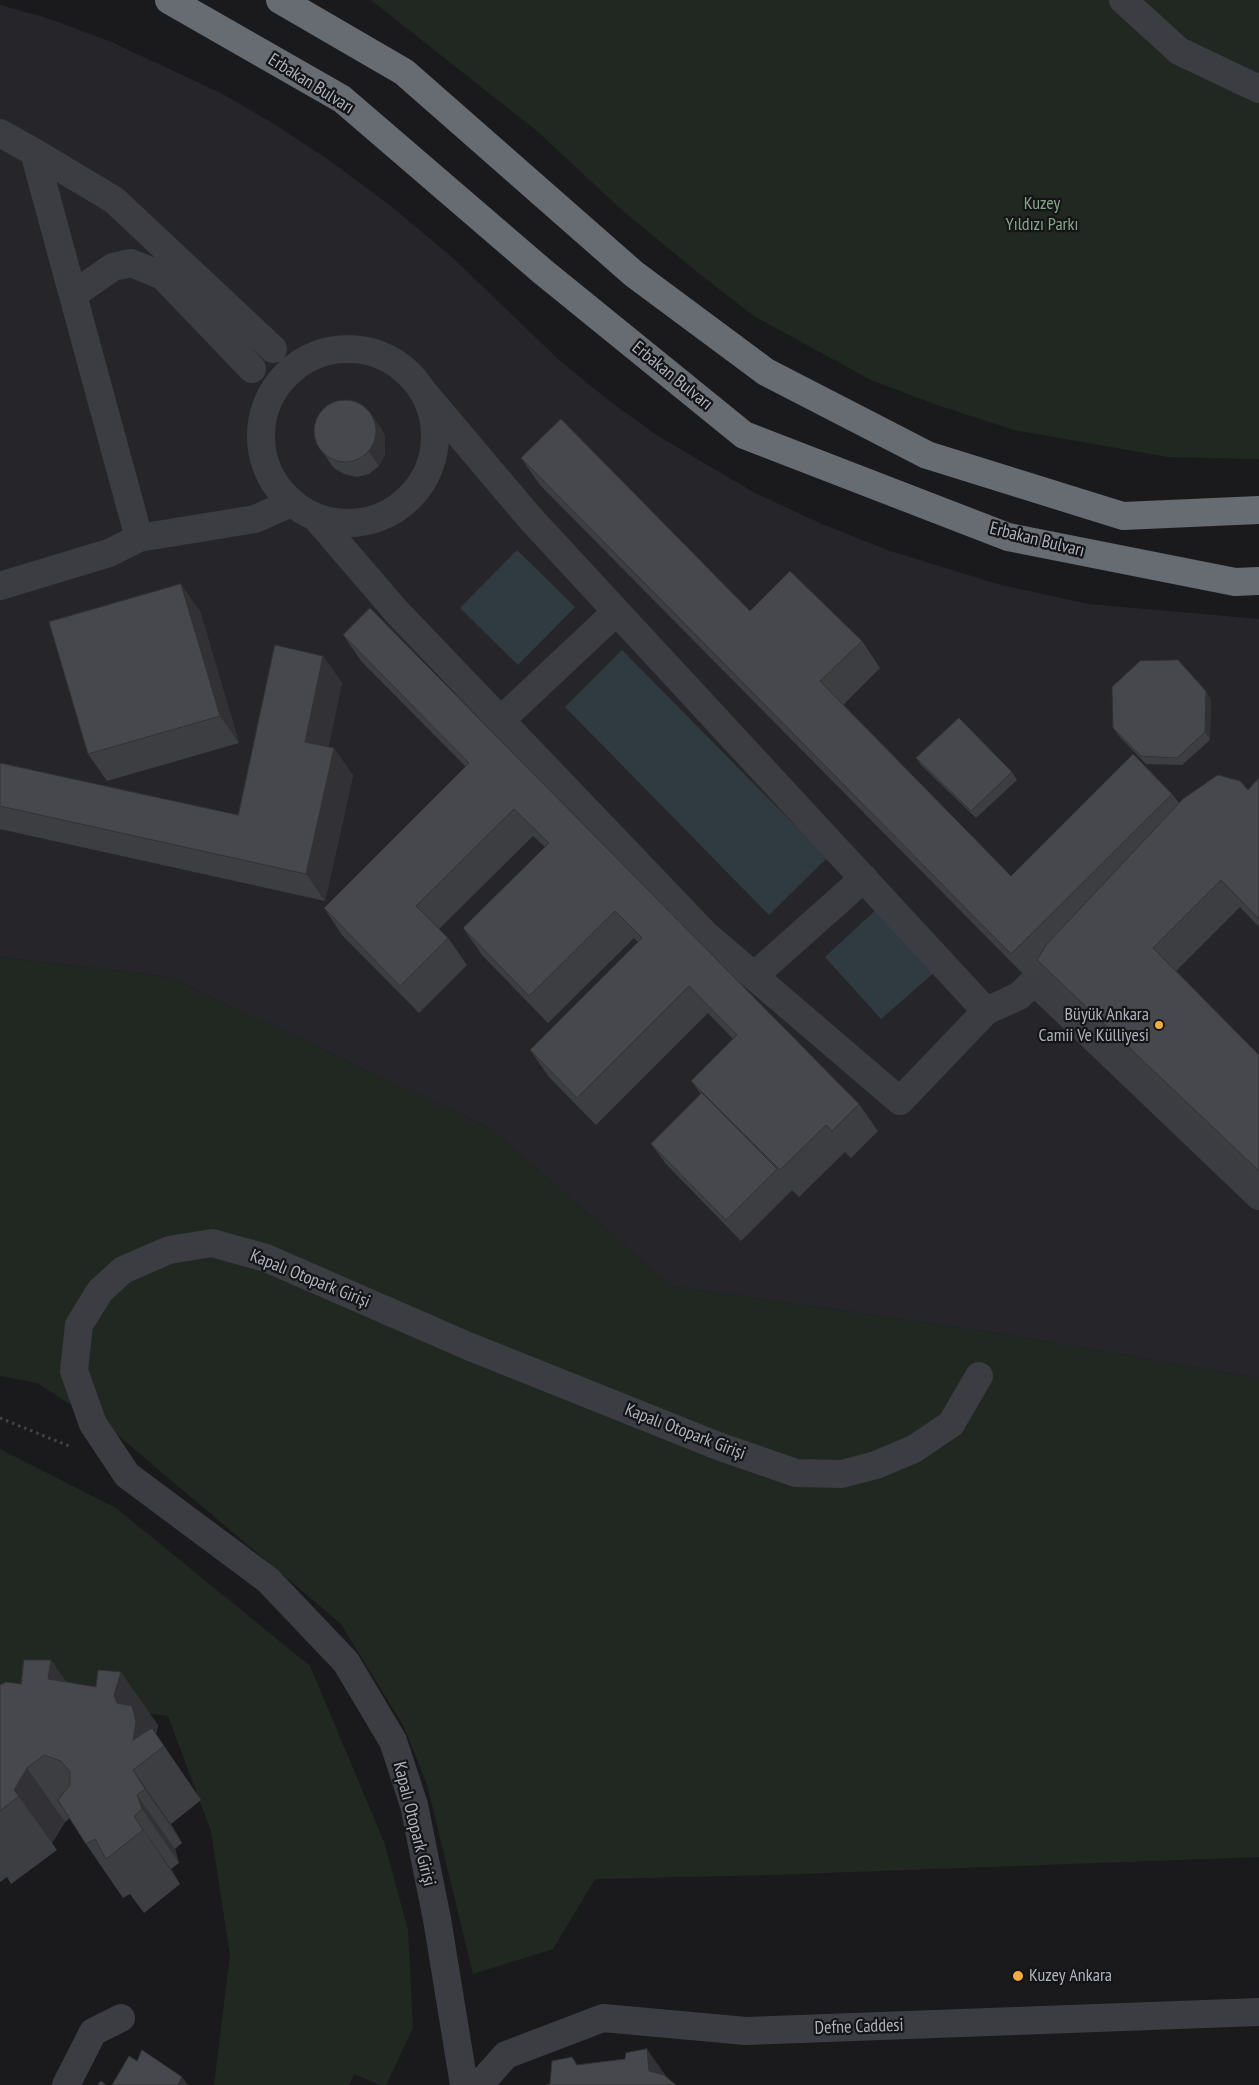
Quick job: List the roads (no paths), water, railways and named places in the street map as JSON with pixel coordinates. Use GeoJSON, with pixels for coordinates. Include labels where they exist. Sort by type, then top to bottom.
{"type":"FeatureCollection","features":[{"type":"Feature","properties":{"kind":"highway","name":"Erbakan Bulvarı"},"geometry":{"type":"LineString","coordinates":[[168,0],[342,99],[542,271],[744,435],[1008,537],[1235,582],[1259,581]]}},
{"type":"Feature","properties":{"kind":"highway"},"geometry":{"type":"LineString","coordinates":[[280,0],[404,72],[634,274],[766,372],[927,455],[1123,516],[1259,510]]}},
{"type":"Feature","properties":{"kind":"street"},"geometry":{"type":"LineString","coordinates":[[1123,0],[1178,51],[1259,89]]}},
{"type":"Feature","properties":{"kind":"street"},"geometry":{"type":"LineString","coordinates":[[0,133],[114,200],[273,349]]}},
{"type":"Feature","properties":{"kind":"street"},"geometry":{"type":"LineString","coordinates":[[34,152],[139,538]]}},
{"type":"Feature","properties":{"kind":"street"},"geometry":{"type":"LineString","coordinates":[[74,294],[113,267],[131,263],[162,276],[252,369]]}},
{"type":"Feature","properties":{"kind":"street"},"geometry":{"type":"LineString","coordinates":[[986,1011],[530,518],[410,373],[387,357],[360,349],[332,350],[306,359],[284,377],[268,400],[261,427],[262,456],[273,482],[291,503],[317,519],[396,612],[706,935],[900,1101],[986,1011],[1019,996],[1089,927]]}},
{"type":"Feature","properties":{"kind":"street"},"geometry":{"type":"LineString","coordinates":[[317,519],[347,525],[377,520],[404,506],[423,483],[434,455],[436,424],[422,389]]}},
{"type":"Feature","properties":{"kind":"street"},"geometry":{"type":"LineString","coordinates":[[0,586],[109,552],[139,538],[255,519],[291,503]]}},
{"type":"Feature","properties":{"kind":"street"},"geometry":{"type":"LineString","coordinates":[[501,720],[616,612]]}},
{"type":"Feature","properties":{"kind":"street"},"geometry":{"type":"LineString","coordinates":[[754,976],[864,878]]}},
{"type":"Feature","properties":{"kind":"street"},"geometry":{"type":"LineString","coordinates":[[1034,981],[1259,1196]]}},
{"type":"Feature","properties":{"kind":"street","name":"Kapalı Otopark Girişi"},"geometry":{"type":"LineString","coordinates":[[464,2085],[437,1918],[414,1805],[393,1741],[346,1662],[268,1580],[127,1475],[93,1424],[74,1370],[79,1325],[100,1291],[123,1270],[169,1250],[212,1244],[266,1258],[468,1346],[718,1446],[796,1473],[842,1474],[876,1466],[914,1449],[951,1424],[979,1376]]}},
{"type":"Feature","properties":{"kind":"street","name":"Defne Caddesi"},"geometry":{"type":"LineString","coordinates":[[479,2085],[506,2055],[603,2018],[746,2031],[1259,2012]]}},
{"type":"Feature","properties":{"kind":"street"},"geometry":{"type":"LineString","coordinates":[[66,2085],[93,2032],[120,2018]]}},
{"type":"Feature","properties":{"kind":"place","name":"Büyük Ankara Camii Ve Külliyesi"},"geometry":{"type":"Point","coordinates":[1159,1025]}},
{"type":"Feature","properties":{"kind":"place","name":"Kuzey Ankara"},"geometry":{"type":"Point","coordinates":[1018,1976]}},
{"type":"Feature","properties":{"kind":"park label","name":"Kuzey Yıldızı Parkı"},"geometry":{"type":"Point","coordinates":[1042,214]}}]}
